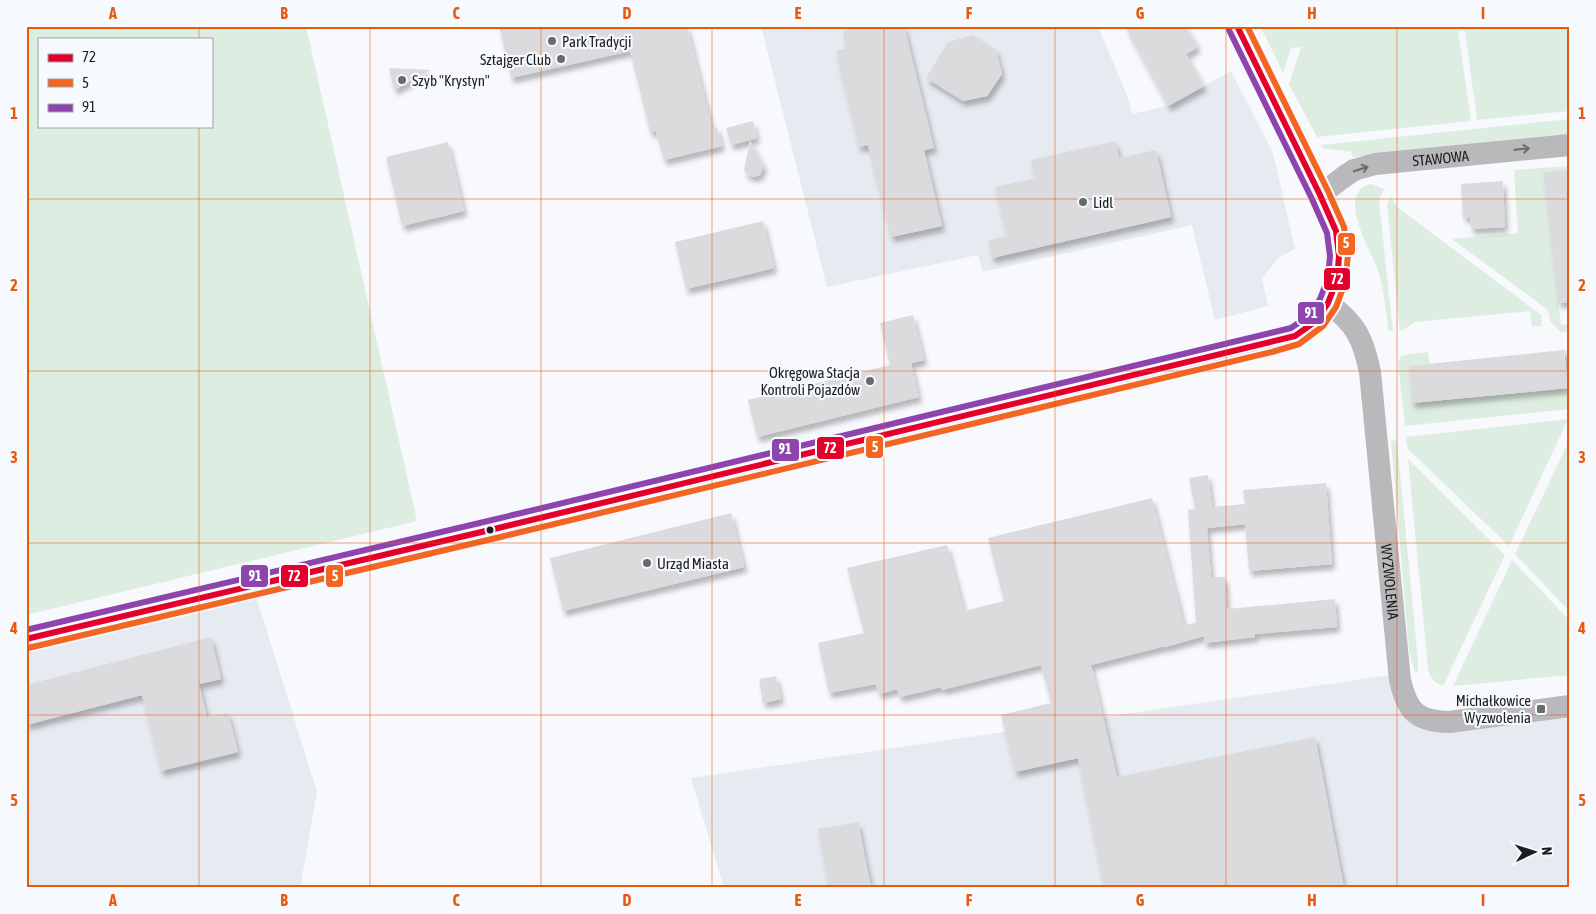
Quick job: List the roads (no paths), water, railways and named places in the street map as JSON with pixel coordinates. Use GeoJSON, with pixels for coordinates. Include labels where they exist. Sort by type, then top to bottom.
{"type":"FeatureCollection","features":[{"type":"Feature","properties":{"kind":"street"},"geometry":{"type":"LineString","coordinates":[[26,639],[490,530],[1295,336],[1316,321],[1328,302],[1337,280],[1339,256],[1336,231],[1237,26]]}},
{"type":"Feature","properties":{"kind":"street","name":"STAWOWA"},"geometry":{"type":"LineString","coordinates":[[1320,195],[1354,170],[1375,164],[1570,145]]}},
{"type":"Feature","properties":{"kind":"street","name":"WYZWOLENIA"},"geometry":{"type":"LineString","coordinates":[[1328,302],[1345,316],[1361,337],[1366,350],[1370,372],[1400,680],[1404,697],[1410,708],[1416,715],[1424,719],[1449,722],[1570,706]]}},
{"type":"Feature","properties":{"kind":"place","name":"Park Tradycji"},"geometry":{"type":"Point","coordinates":[552,41]}},
{"type":"Feature","properties":{"kind":"place","name":"Sztajger Club"},"geometry":{"type":"Point","coordinates":[561,59]}},
{"type":"Feature","properties":{"kind":"place","name":"Szyb \"Krystyn\""},"geometry":{"type":"Point","coordinates":[402,80]}},
{"type":"Feature","properties":{"kind":"place","name":"Lidl"},"geometry":{"type":"Point","coordinates":[1083,202]}},
{"type":"Feature","properties":{"kind":"place","name":"Okręgowa Stacja Kontroli Pojazdów"},"geometry":{"type":"Point","coordinates":[870,381]}},
{"type":"Feature","properties":{"kind":"place","name":"Urząd Miasta"},"geometry":{"type":"Point","coordinates":[647,563]}},
{"type":"Feature","properties":{"kind":"place","name":"Michałkowice Wyzwolenia"},"geometry":{"type":"Point","coordinates":[1541,709]}}]}
